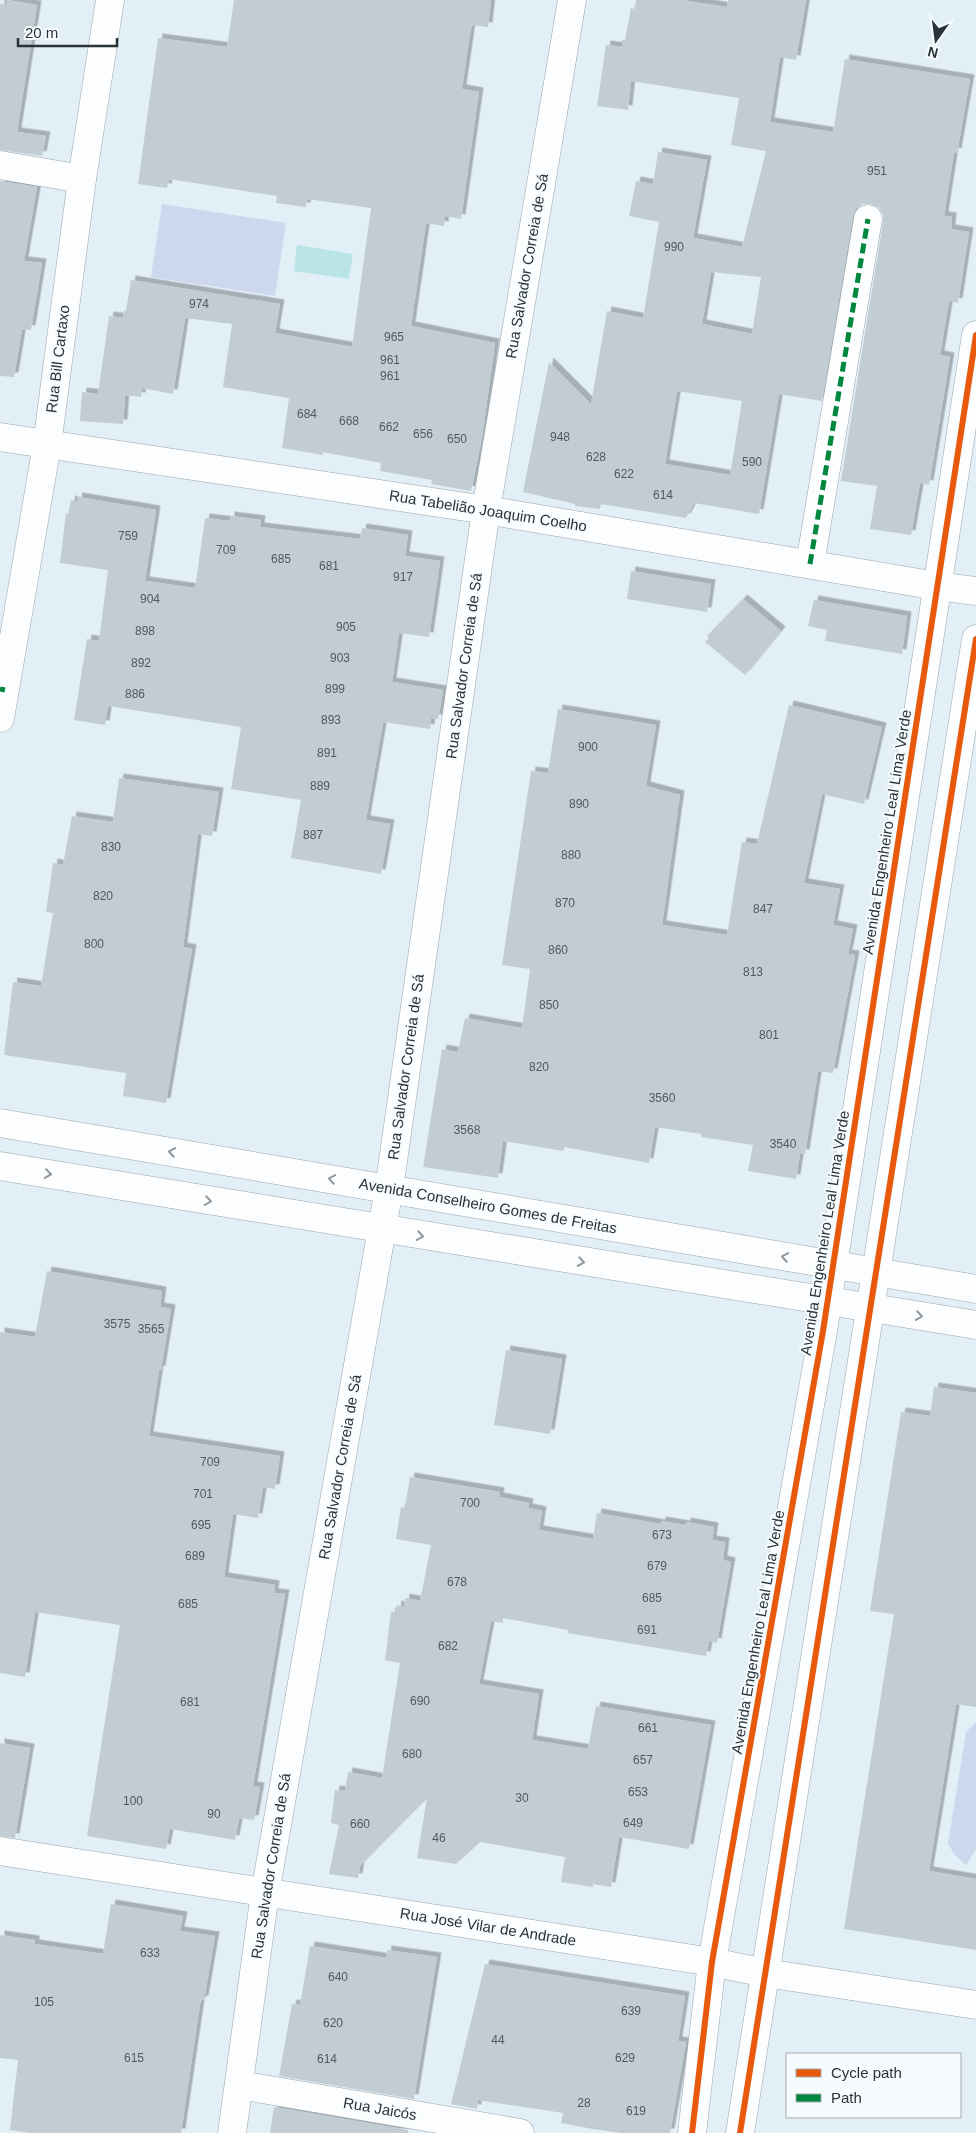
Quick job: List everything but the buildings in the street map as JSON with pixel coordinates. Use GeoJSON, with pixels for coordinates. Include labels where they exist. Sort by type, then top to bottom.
{"type":"FeatureCollection","features":[{"type":"Feature","properties":{"kind":"street","name":"Rua Bill Cartaxo"},"geometry":{"type":"LineString","coordinates":[[0,718],[2,689],[47,444],[82,179],[110,0]]}},
{"type":"Feature","properties":{"kind":"street","name":"Rua Salvador Correia de Sá"},"geometry":{"type":"LineString","coordinates":[[232,2133],[265,1892],[389,1189],[486,510],[572,0]]}},
{"type":"Feature","properties":{"kind":"street"},"geometry":{"type":"LineString","coordinates":[[0,165],[82,179]]}},
{"type":"Feature","properties":{"kind":"street"},"geometry":{"type":"LineString","coordinates":[[810,564],[868,219]]}},
{"type":"Feature","properties":{"kind":"street","name":"Avenida Engenheiro Leal Lima Verde"},"geometry":{"type":"LineString","coordinates":[[692,2133],[712,1962],[828,1302],[976,335]]}},
{"type":"Feature","properties":{"kind":"street","name":"Rua Tabelião Joaquim Coelho"},"geometry":{"type":"LineString","coordinates":[[0,437],[486,510],[976,591]]}},
{"type":"Feature","properties":{"kind":"street"},"geometry":{"type":"LineString","coordinates":[[740,2133],[976,638]]}},
{"type":"Feature","properties":{"kind":"street","name":"Avenida Conselheiro Gomes de Freitas"},"geometry":{"type":"LineString","coordinates":[[0,1123],[976,1289]]}},
{"type":"Feature","properties":{"kind":"street"},"geometry":{"type":"LineString","coordinates":[[0,1166],[382,1230],[976,1325]]}},
{"type":"Feature","properties":{"kind":"street","name":"Rua José Vilar de Andrade"},"geometry":{"type":"LineString","coordinates":[[0,1851],[976,2005]]}},
{"type":"Feature","properties":{"kind":"street","name":"Rua Jaicós"},"geometry":{"type":"LineString","coordinates":[[239,2086],[520,2133]]}},
{"type":"Feature","properties":{"kind":"shaded area"},"geometry":{"type":"Polygon","coordinates":[[[162,204],[286,223],[275,296],[151,277],[162,204]]]}},
{"type":"Feature","properties":{"kind":"shaded area"},"geometry":{"type":"Polygon","coordinates":[[[297,245],[353,254],[349,279],[294,271],[297,245]]]}},
{"type":"Feature","properties":{"kind":"shaded area"},"geometry":{"type":"Polygon","coordinates":[[[976,1722],[976,1849],[966,1865],[955,1855],[948,1844],[966,1732],[976,1722]]]}},
{"type":"Feature","properties":{"kind":"marked path"},"geometry":{"type":"LineString","coordinates":[[810,564],[868,219]]}},
{"type":"Feature","properties":{"kind":"marked path"},"geometry":{"type":"LineString","coordinates":[[0,689],[5,690]]}},
{"type":"Feature","properties":{"kind":"cycle path"},"geometry":{"type":"LineString","coordinates":[[692,2133],[712,1962],[823,1331],[976,335]]}},
{"type":"Feature","properties":{"kind":"cycle path"},"geometry":{"type":"LineString","coordinates":[[740,2133],[976,639]]}}]}
